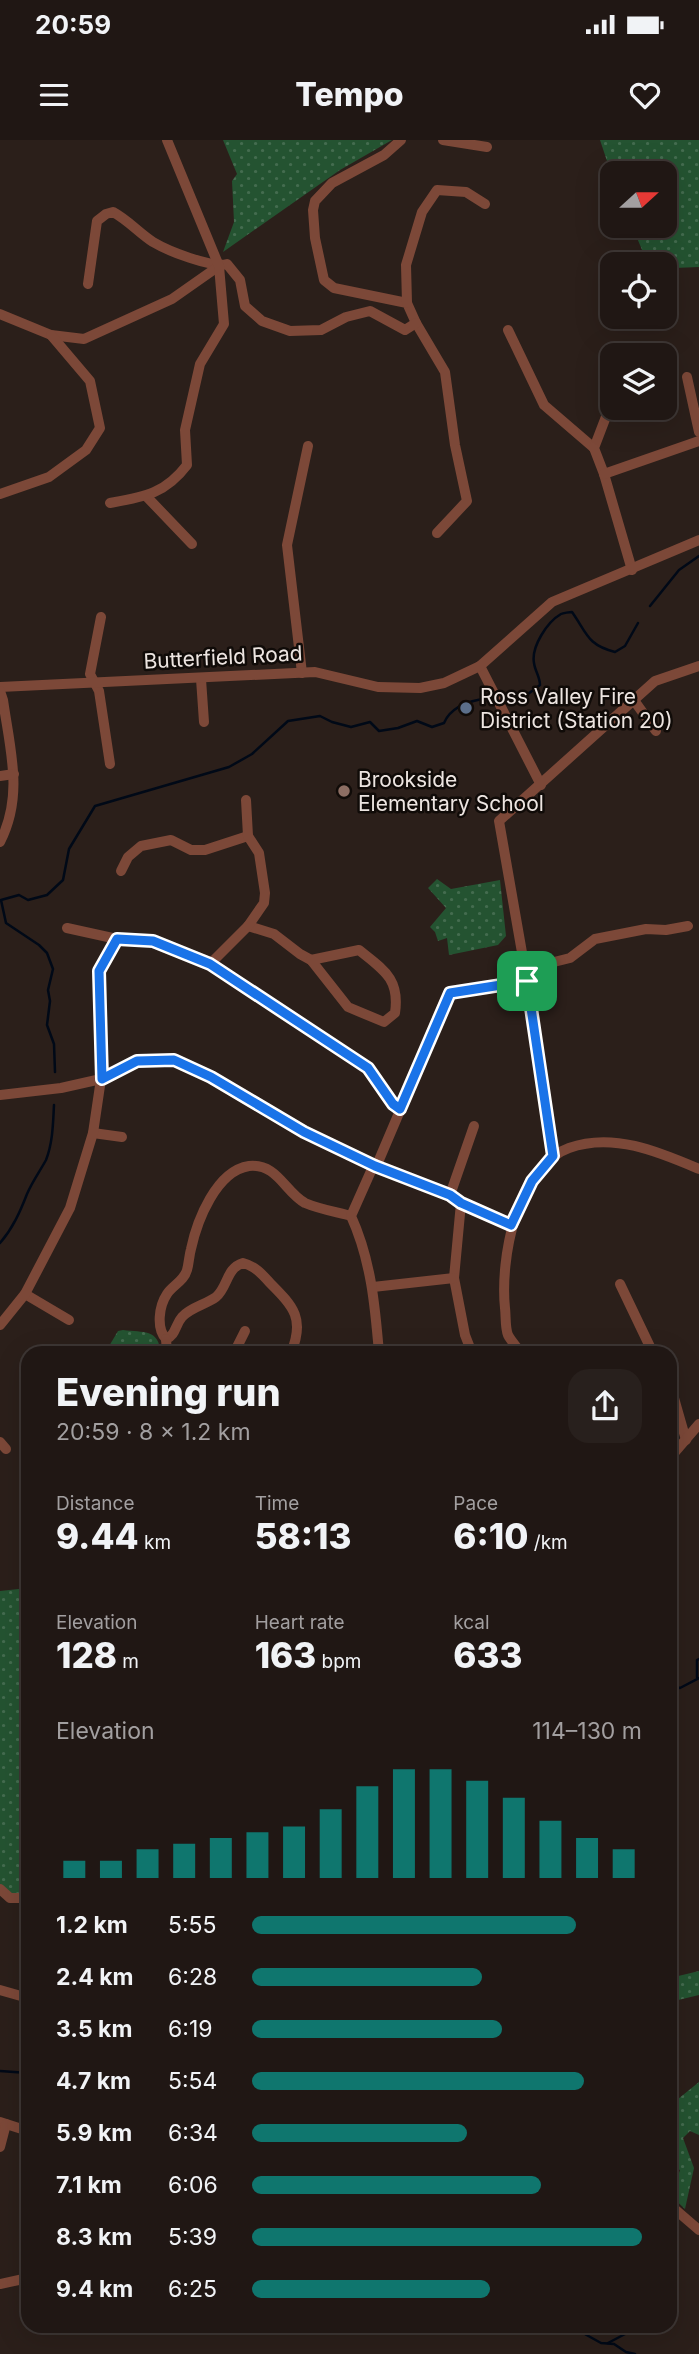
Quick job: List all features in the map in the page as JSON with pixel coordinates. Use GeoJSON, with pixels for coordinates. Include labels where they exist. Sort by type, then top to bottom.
{"type":"FeatureCollection","features":[{"type":"Feature","properties":{"kind":"street"},"geometry":{"type":"LineString","coordinates":[[110,503],[147,497],[177,478],[187,465],[185,430],[200,364],[224,324],[219,266],[167,140]]}},
{"type":"Feature","properties":{"kind":"street"},"geometry":{"type":"LineString","coordinates":[[401,140],[384,155],[332,183],[316,201],[313,210],[315,238],[324,280],[334,288],[407,303]]}},
{"type":"Feature","properties":{"kind":"street"},"geometry":{"type":"LineString","coordinates":[[443,140],[487,147]]}},
{"type":"Feature","properties":{"kind":"street"},"geometry":{"type":"LineString","coordinates":[[437,533],[467,501],[455,445],[445,372],[407,303],[407,265],[422,212],[437,190],[467,192],[485,204]]}},
{"type":"Feature","properties":{"kind":"street"},"geometry":{"type":"LineString","coordinates":[[88,284],[97,221],[113,212],[154,242],[179,254],[219,266]]}},
{"type":"Feature","properties":{"kind":"street"},"geometry":{"type":"LineString","coordinates":[[0,314],[51,335],[84,338],[172,299],[219,266],[227,264],[240,280],[245,306],[262,321],[290,331],[321,330],[346,317],[370,312],[405,330],[416,323]]}},
{"type":"Feature","properties":{"kind":"street"},"geometry":{"type":"LineString","coordinates":[[508,330],[544,405],[594,449],[632,570]]}},
{"type":"Feature","properties":{"kind":"street"},"geometry":{"type":"LineString","coordinates":[[0,494],[49,477],[86,450],[100,428],[90,381],[51,335]]}},
{"type":"Feature","properties":{"kind":"street"},"geometry":{"type":"LineString","coordinates":[[687,377],[699,432]]}},
{"type":"Feature","properties":{"kind":"street"},"geometry":{"type":"LineString","coordinates":[[594,449],[605,420]]}},
{"type":"Feature","properties":{"kind":"street"},"geometry":{"type":"LineString","coordinates":[[604,474],[699,441]]}},
{"type":"Feature","properties":{"kind":"street"},"geometry":{"type":"LineString","coordinates":[[302,673],[288,545],[308,446]]}},
{"type":"Feature","properties":{"kind":"street"},"geometry":{"type":"LineString","coordinates":[[147,497],[192,544]]}},
{"type":"Feature","properties":{"kind":"street","name":"Butterfield Road"},"geometry":{"type":"LineString","coordinates":[[0,689],[302,673],[315,673],[378,687],[420,688],[444,683],[480,666],[552,602],[699,540]]}},
{"type":"Feature","properties":{"kind":"street"},"geometry":{"type":"LineString","coordinates":[[101,617],[90,674],[99,691],[110,764]]}},
{"type":"Feature","properties":{"kind":"street"},"geometry":{"type":"LineString","coordinates":[[480,666],[541,785]]}},
{"type":"Feature","properties":{"kind":"street"},"geometry":{"type":"LineString","coordinates":[[553,1156],[527,981],[499,821],[655,681],[699,666]]}},
{"type":"Feature","properties":{"kind":"street"},"geometry":{"type":"LineString","coordinates":[[201,678],[204,722]]}},
{"type":"Feature","properties":{"kind":"street"},"geometry":{"type":"LineString","coordinates":[[0,689],[15,792],[13,810],[0,842]]}},
{"type":"Feature","properties":{"kind":"street"},"geometry":{"type":"LineString","coordinates":[[633,699],[656,731]]}},
{"type":"Feature","properties":{"kind":"street"},"geometry":{"type":"LineString","coordinates":[[0,776],[14,774]]}},
{"type":"Feature","properties":{"kind":"street"},"geometry":{"type":"LineString","coordinates":[[210,964],[248,926],[260,909],[265,893],[259,853],[248,836],[246,800]]}},
{"type":"Feature","properties":{"kind":"street"},"geometry":{"type":"LineString","coordinates":[[121,871],[128,857],[141,846],[171,840],[191,850],[205,850],[248,836]]}},
{"type":"Feature","properties":{"kind":"street"},"geometry":{"type":"LineString","coordinates":[[248,926],[274,934],[311,960],[348,1007],[384,1022],[396,1013],[398,997],[393,982],[379,965],[359,950],[311,960]]}},
{"type":"Feature","properties":{"kind":"street"},"geometry":{"type":"LineString","coordinates":[[351,1216],[379,1160],[450,993],[527,981],[546,964],[570,958],[595,939],[634,930],[666,930],[688,926]]}},
{"type":"Feature","properties":{"kind":"street"},"geometry":{"type":"LineString","coordinates":[[67,928],[117,939],[153,941],[210,964],[368,1068],[393,1104],[400,1109]]}},
{"type":"Feature","properties":{"kind":"street"},"geometry":{"type":"LineString","coordinates":[[1,1320],[25,1293],[70,1208],[93,1133],[102,1079],[99,971],[117,939]]}},
{"type":"Feature","properties":{"kind":"street"},"geometry":{"type":"LineString","coordinates":[[0,1095],[61,1088],[102,1079],[137,1061],[174,1060],[211,1077],[304,1132],[375,1166],[450,1195],[461,1203],[511,1225]]}},
{"type":"Feature","properties":{"kind":"street"},"geometry":{"type":"LineString","coordinates":[[450,1195],[474,1126]]}},
{"type":"Feature","properties":{"kind":"street"},"geometry":{"type":"LineString","coordinates":[[93,1133],[122,1137]]}},
{"type":"Feature","properties":{"kind":"street"},"geometry":{"type":"LineString","coordinates":[[516,1346],[508,1334],[503,1287],[511,1225],[532,1181],[553,1156],[569,1148],[614,1143],[659,1152],[699,1169]]}},
{"type":"Feature","properties":{"kind":"street"},"geometry":{"type":"LineString","coordinates":[[166,1346],[166,1339],[160,1330],[162,1305],[167,1294],[184,1277],[196,1230],[215,1191],[234,1171],[246,1167],[261,1167],[276,1175],[301,1200],[351,1216],[360,1234],[373,1287],[378,1346]]}},
{"type":"Feature","properties":{"kind":"street"},"geometry":{"type":"LineString","coordinates":[[461,1203],[454,1278],[469,1346]]}},
{"type":"Feature","properties":{"kind":"street"},"geometry":{"type":"LineString","coordinates":[[166,1339],[173,1334],[183,1316],[194,1307],[217,1296],[230,1272],[243,1263],[257,1269],[290,1304],[298,1329],[293,1346]]}},
{"type":"Feature","properties":{"kind":"street"},"geometry":{"type":"LineString","coordinates":[[373,1287],[454,1278]]}},
{"type":"Feature","properties":{"kind":"street"},"geometry":{"type":"LineString","coordinates":[[620,1284],[650,1346]]}},
{"type":"Feature","properties":{"kind":"street"},"geometry":{"type":"LineString","coordinates":[[25,1293],[69,1320]]}},
{"type":"Feature","properties":{"kind":"street"},"geometry":{"type":"LineString","coordinates":[[238,1346],[245,1331]]}},
{"type":"Feature","properties":{"kind":"street"},"geometry":{"type":"LineString","coordinates":[[677,1410],[685,1440]]}},
{"type":"Feature","properties":{"kind":"street"},"geometry":{"type":"LineString","coordinates":[[677,1450],[699,1424]]}},
{"type":"Feature","properties":{"kind":"street"},"geometry":{"type":"LineString","coordinates":[[0,1889],[10,1898],[21,1897]]}},
{"type":"Feature","properties":{"kind":"street"},"geometry":{"type":"LineString","coordinates":[[0,1990],[21,1996]]}},
{"type":"Feature","properties":{"kind":"street"},"geometry":{"type":"LineString","coordinates":[[0,2147],[3,2123],[21,2129]]}},
{"type":"Feature","properties":{"kind":"street"},"geometry":{"type":"LineString","coordinates":[[677,2211],[699,2231]]}},
{"type":"Feature","properties":{"kind":"street"},"geometry":{"type":"LineString","coordinates":[[0,2284],[21,2280]]}},
{"type":"Feature","properties":{"kind":"green space"},"geometry":{"type":"Polygon","coordinates":[[[223,140],[392,140],[340,170],[223,252],[234,222],[232,181],[237,174],[223,140]]]}},
{"type":"Feature","properties":{"kind":"green space"},"geometry":{"type":"Polygon","coordinates":[[[600,140],[699,140],[699,267],[677,268],[677,252],[643,252],[637,238],[677,238],[677,161],[607,161],[600,140]]]}},
{"type":"Feature","properties":{"kind":"green space"},"geometry":{"type":"Polygon","coordinates":[[[437,879],[451,889],[500,880],[506,936],[498,945],[449,955],[447,938],[438,941],[430,927],[446,908],[428,888],[437,879]]]}},
{"type":"Feature","properties":{"kind":"green space"},"geometry":{"type":"Polygon","coordinates":[[[118,1331],[149,1333],[157,1339],[159,1346],[109,1346],[118,1331]]]}},
{"type":"Feature","properties":{"kind":"green space"},"geometry":{"type":"Polygon","coordinates":[[[21,1589],[19,1898],[0,1889],[0,1591],[21,1589]]]}},
{"type":"Feature","properties":{"kind":"green space"},"geometry":{"type":"Polygon","coordinates":[[[699,1971],[699,1995],[677,2000],[677,1976],[699,1971]]]}},
{"type":"Feature","properties":{"kind":"green space"},"geometry":{"type":"Polygon","coordinates":[[[699,2082],[699,2135],[690,2131],[683,2138],[694,2168],[685,2209],[677,2202],[677,2179],[680,2170],[677,2169],[678,2099],[699,2082]]]}},
{"type":"Feature","properties":{"kind":"waterway"},"geometry":{"type":"LineString","coordinates":[[650,606],[679,570],[699,556]]}},
{"type":"Feature","properties":{"kind":"waterway"},"geometry":{"type":"LineString","coordinates":[[508,697],[524,697],[540,685],[534,663],[535,650],[546,629],[561,614],[572,612],[593,642],[615,652],[625,646],[638,623]]}},
{"type":"Feature","properties":{"kind":"waterway"},"geometry":{"type":"LineString","coordinates":[[55,1072],[54,1044],[47,1025],[50,1001],[48,990],[53,969],[47,953],[39,945],[6,923],[1,900],[19,895],[28,900],[47,895],[63,880],[69,849],[95,806],[229,767],[252,754],[288,721],[320,716],[351,727],[370,722],[379,731],[417,721],[432,727],[444,723],[452,712],[463,705],[489,698]]}},
{"type":"Feature","properties":{"kind":"waterway"},"geometry":{"type":"LineString","coordinates":[[0,1243],[16,1220],[46,1160],[54,1105]]}},
{"type":"Feature","properties":{"kind":"waterway"},"geometry":{"type":"LineString","coordinates":[[697,1677],[699,1659]]}},
{"type":"Feature","properties":{"kind":"waterway"},"geometry":{"type":"LineString","coordinates":[[677,1687],[699,1678]]}},
{"type":"Feature","properties":{"kind":"waterway"},"geometry":{"type":"LineString","coordinates":[[0,2071],[21,2072]]}},
{"type":"Feature","properties":{"kind":"waterway"},"geometry":{"type":"LineString","coordinates":[[583,2333],[601,2343],[614,2344],[635,2354]]}},
{"type":"Feature","properties":{"kind":"waterway"},"geometry":{"type":"LineString","coordinates":[[608,2343],[627,2333]]}},
{"type":"Feature","properties":{"kind":"place","name":"Ross Valley Fire District (Station 20)"},"geometry":{"type":"Point","coordinates":[466,708]}},
{"type":"Feature","properties":{"kind":"place","name":"Brookside Elementary School"},"geometry":{"type":"Point","coordinates":[344,791]}},
{"type":"Feature","properties":{"kind":"route"},"geometry":{"type":"LineString","coordinates":[[117,939],[153,941],[210,964],[368,1068],[393,1104],[400,1109],[450,993],[527,981],[553,1156],[532,1181],[511,1225],[461,1203],[450,1195],[375,1166],[304,1132],[211,1077],[174,1060],[137,1061],[102,1079],[99,971],[117,939]]}}]}
